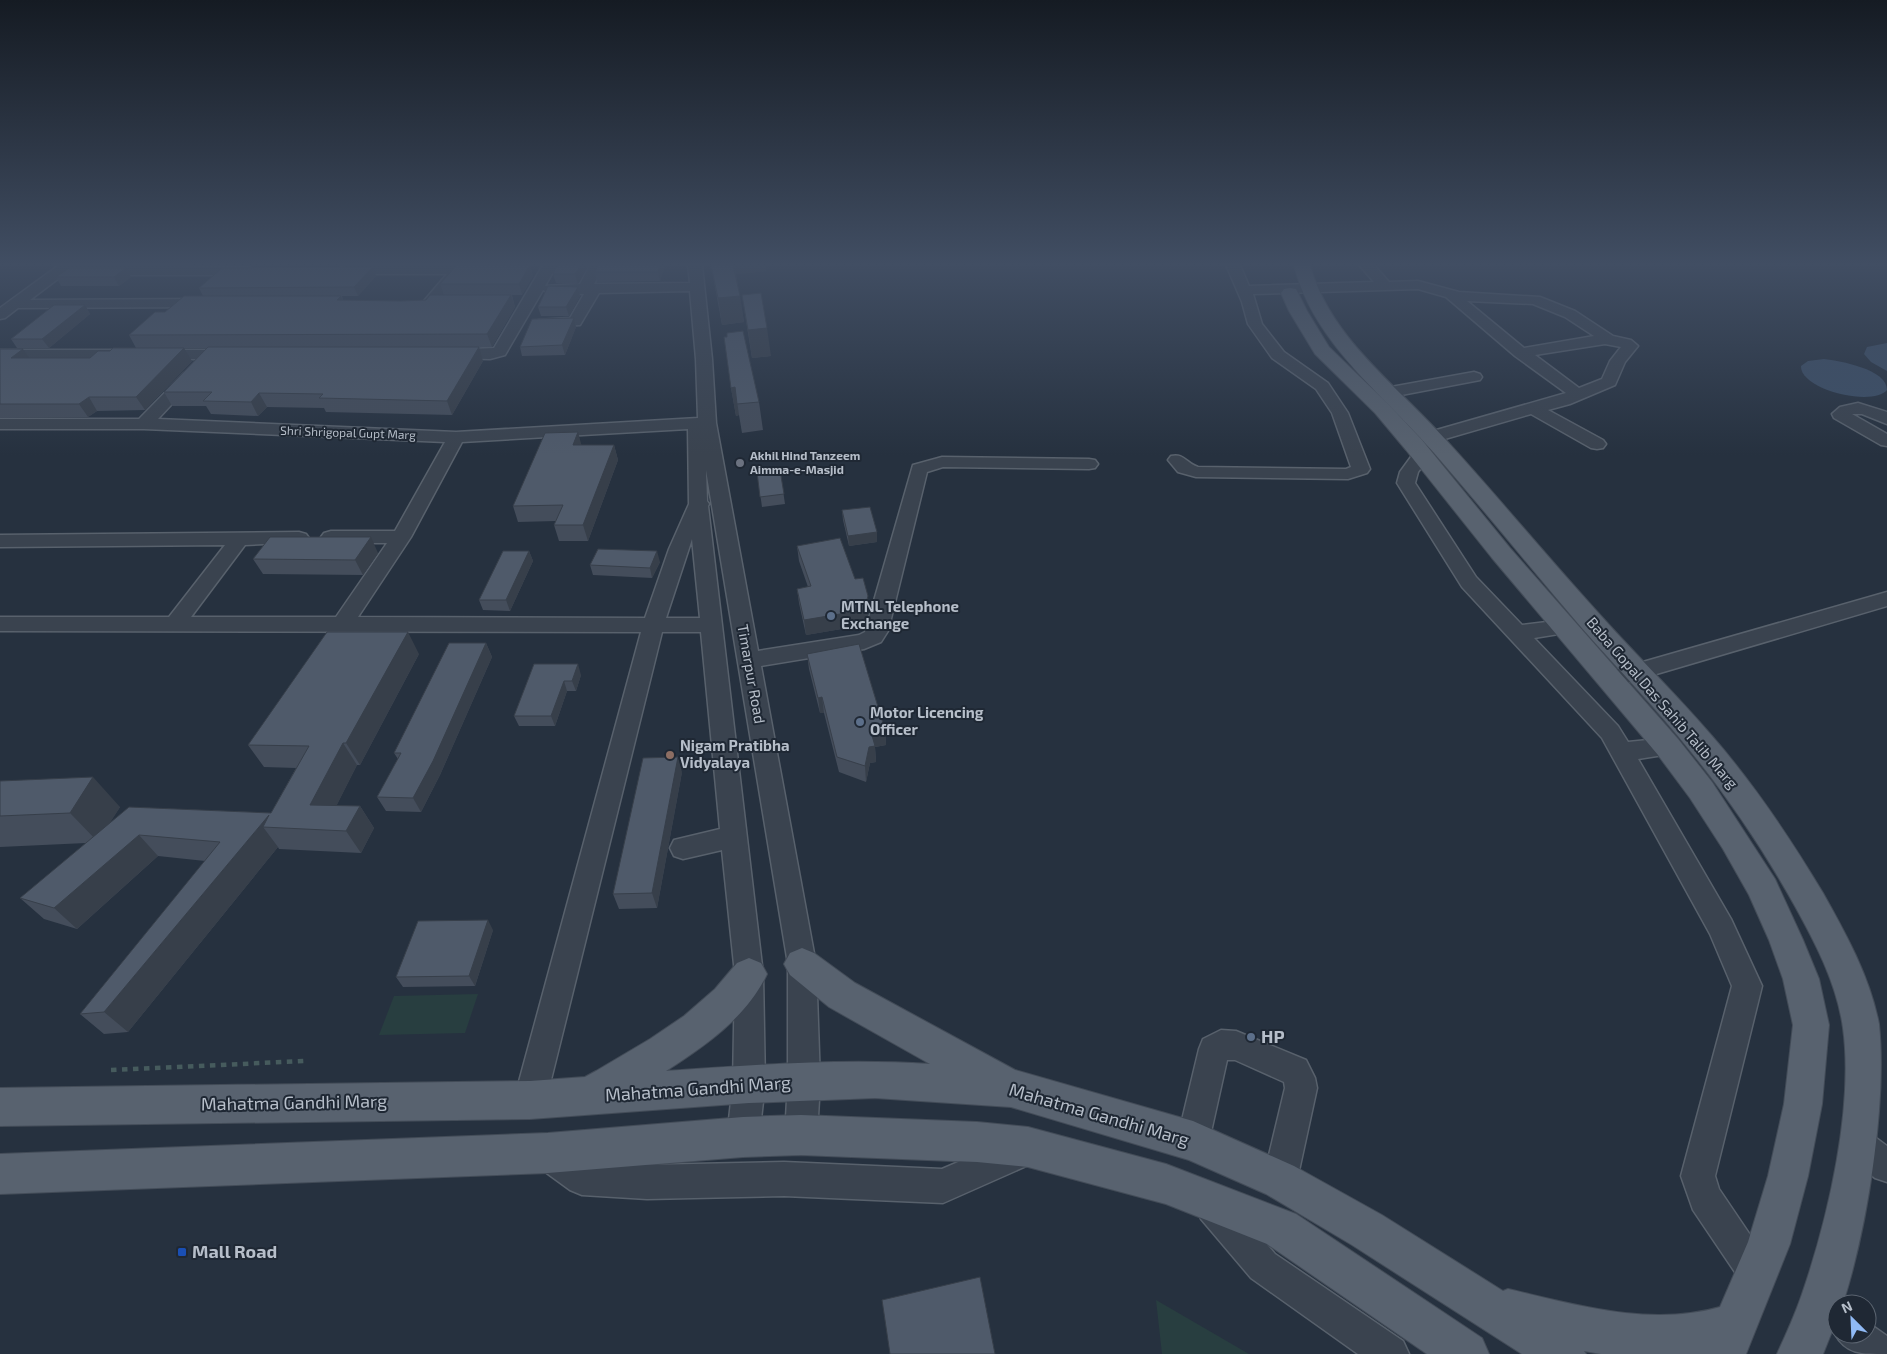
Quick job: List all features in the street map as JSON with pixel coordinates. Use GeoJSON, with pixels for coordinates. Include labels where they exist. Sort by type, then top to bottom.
{"type":"FeatureCollection","features":[{"type":"Feature","properties":{"kind":"main road","name":"Baba Gopal Das Sahib Talib Marg"},"geometry":{"type":"LineString","coordinates":[[1309,328],[1322,350],[1382,409],[1427,446],[1535,558],[1623,676],[1668,747],[1701,790],[1734,840],[1763,889],[1801,979],[1810,1025],[1803,1104],[1788,1176],[1769,1244],[1730,1339]]}},
{"type":"Feature","properties":{"kind":"main road","name":"Baba Gopal Das Sahib Talib Marg"},"geometry":{"type":"LineString","coordinates":[[1333,328],[1341,340],[1391,392],[1427,446],[1563,627],[1701,743],[1773,840],[1836,948],[1852,990],[1863,1044],[1863,1090],[1857,1143],[1845,1210],[1827,1283],[1827,1294]]}},
{"type":"Feature","properties":{"kind":"main road"},"geometry":{"type":"LineString","coordinates":[[802,964],[842,996],[1010,1088]]}},
{"type":"Feature","properties":{"kind":"main road"},"geometry":{"type":"LineString","coordinates":[[586,1097],[696,1029],[729,1000],[749,974]]}},
{"type":"Feature","properties":{"kind":"main road","name":"Mahatma Gandhi Marg"},"geometry":{"type":"LineString","coordinates":[[0,1107],[530,1100],[749,1084],[875,1079],[1010,1088],[1193,1141],[1280,1180],[1368,1230],[1492,1307],[1562,1354]]}},
{"type":"Feature","properties":{"kind":"main road"},"geometry":{"type":"LineString","coordinates":[[0,1174],[548,1153],[743,1137],[801,1135],[977,1142],[1028,1147],[1166,1184],[1281,1229],[1466,1354]]}},
{"type":"Feature","properties":{"kind":"main road"},"geometry":{"type":"LineString","coordinates":[[1492,1307],[1626,1338],[1663,1340],[1690,1338],[1718,1332],[1730,1339]]}},
{"type":"Feature","properties":{"kind":"main road","name":"Baba Gopal Das Sahib Talib Marg"},"geometry":{"type":"LineString","coordinates":[[1800,1354],[1827,1316]]}},
{"type":"Feature","properties":{"kind":"street"},"geometry":{"type":"LineString","coordinates":[[432,355],[496,354],[500,352],[513,328]]}},
{"type":"Feature","properties":{"kind":"street","name":"Timarpur Road"},"geometry":{"type":"LineString","coordinates":[[692,328],[710,503],[711,625],[749,974],[749,1084],[743,1137]]}},
{"type":"Feature","properties":{"kind":"street"},"geometry":{"type":"LineString","coordinates":[[1177,460],[1184,468],[1196,472],[1348,474],[1361,469],[1340,413],[1322,386],[1278,354],[1258,328]]}},
{"type":"Feature","properties":{"kind":"street"},"geometry":{"type":"LineString","coordinates":[[1491,328],[1520,353],[1577,394]]}},
{"type":"Feature","properties":{"kind":"street"},"geometry":{"type":"LineString","coordinates":[[1593,328],[1605,336],[1605,339]]}},
{"type":"Feature","properties":{"kind":"street"},"geometry":{"type":"LineString","coordinates":[[1520,353],[1605,339],[1626,343],[1630,346],[1618,361],[1609,382],[1427,446],[1409,472],[1406,483],[1469,582],[1610,732],[1721,928],[1747,986],[1698,1176],[1705,1198],[1757,1275]]}},
{"type":"Feature","properties":{"kind":"street"},"geometry":{"type":"LineString","coordinates":[[0,355],[248,355]]}},
{"type":"Feature","properties":{"kind":"street"},"geometry":{"type":"LineString","coordinates":[[144,424],[209,355]]}},
{"type":"Feature","properties":{"kind":"street"},"geometry":{"type":"LineString","coordinates":[[1391,392],[1474,377]]}},
{"type":"Feature","properties":{"kind":"street"},"geometry":{"type":"LineString","coordinates":[[1887,419],[1861,408],[1840,414],[1887,442]]}},
{"type":"Feature","properties":{"kind":"street"},"geometry":{"type":"LineString","coordinates":[[1534,409],[1597,444]]}},
{"type":"Feature","properties":{"kind":"street","name":"Shri Shrigopal Gupt Marg"},"geometry":{"type":"LineString","coordinates":[[0,424],[144,424],[456,437],[701,423]]}},
{"type":"Feature","properties":{"kind":"street"},"geometry":{"type":"LineString","coordinates":[[342,625],[401,537],[439,472],[456,437]]}},
{"type":"Feature","properties":{"kind":"street"},"geometry":{"type":"LineString","coordinates":[[748,660],[864,642],[873,637],[877,631],[919,469],[942,462],[1089,464]]}},
{"type":"Feature","properties":{"kind":"street","name":"Timarpur Road"},"geometry":{"type":"LineString","coordinates":[[710,503],[748,660],[802,964],[804,1082],[801,1135]]}},
{"type":"Feature","properties":{"kind":"street"},"geometry":{"type":"LineString","coordinates":[[530,1100],[653,626],[674,556],[710,503]]}},
{"type":"Feature","properties":{"kind":"street"},"geometry":{"type":"LineString","coordinates":[[0,541],[401,537]]}},
{"type":"Feature","properties":{"kind":"street"},"geometry":{"type":"LineString","coordinates":[[174,625],[240,538]]}},
{"type":"Feature","properties":{"kind":"street"},"geometry":{"type":"LineString","coordinates":[[1623,676],[1887,599]]}},
{"type":"Feature","properties":{"kind":"street"},"geometry":{"type":"LineString","coordinates":[[0,624],[711,625]]}},
{"type":"Feature","properties":{"kind":"street"},"geometry":{"type":"LineString","coordinates":[[1517,633],[1563,627]]}},
{"type":"Feature","properties":{"kind":"street"},"geometry":{"type":"LineString","coordinates":[[1621,752],[1668,747]]}},
{"type":"Feature","properties":{"kind":"street"},"geometry":{"type":"LineString","coordinates":[[682,848],[734,837]]}},
{"type":"Feature","properties":{"kind":"street"},"geometry":{"type":"LineString","coordinates":[[1193,1141],[1214,1050],[1220,1045],[1236,1046],[1295,1071],[1300,1078],[1301,1088],[1280,1180]]}},
{"type":"Feature","properties":{"kind":"street"},"geometry":{"type":"LineString","coordinates":[[1857,1143],[1887,1166]]}},
{"type":"Feature","properties":{"kind":"street"},"geometry":{"type":"LineString","coordinates":[[548,1153],[582,1178],[647,1182],[784,1180],[943,1186],[1028,1147]]}},
{"type":"Feature","properties":{"kind":"street"},"geometry":{"type":"LineString","coordinates":[[1208,1201],[1263,1266],[1390,1354]]}},
{"type":"Feature","properties":{"kind":"street"},"geometry":{"type":"LineString","coordinates":[[1867,1344],[1881,1354]]}},
{"type":"Feature","properties":{"kind":"path"},"geometry":{"type":"LineString","coordinates":[[111,1070],[305,1061]]}},
{"type":"Feature","properties":{"kind":"green space"},"geometry":{"type":"Polygon","coordinates":[[[478,994],[465,1033],[379,1035],[394,996],[478,994]]]}},
{"type":"Feature","properties":{"kind":"green space"},"geometry":{"type":"Polygon","coordinates":[[[1156,1300],[1249,1354],[1162,1354],[1156,1300]]]}},
{"type":"Feature","properties":{"kind":"water"},"geometry":{"type":"Polygon","coordinates":[[[1887,343],[1887,371],[1871,362],[1864,354],[1867,347],[1887,343]]]}},
{"type":"Feature","properties":{"kind":"water"},"geometry":{"type":"Polygon","coordinates":[[[1824,359],[1851,364],[1871,371],[1885,383],[1887,390],[1879,395],[1868,397],[1853,396],[1824,389],[1804,375],[1801,366],[1808,361],[1824,359]]]}},
{"type":"Feature","properties":{"kind":"building"},"geometry":{"type":"Polygon","coordinates":[[[25,328],[56,328],[42,339],[11,339],[25,328]]]}},
{"type":"Feature","properties":{"kind":"building"},"geometry":{"type":"Polygon","coordinates":[[[137,328],[491,328],[487,334],[129,335],[137,328]]]}},
{"type":"Feature","properties":{"kind":"building"},"geometry":{"type":"Polygon","coordinates":[[[528,328],[569,328],[562,345],[520,347],[528,328]]]}},
{"type":"Feature","properties":{"kind":"building"},"geometry":{"type":"Polygon","coordinates":[[[748,328],[765,328],[748,330],[748,328]]]}},
{"type":"Feature","properties":{"kind":"building"},"geometry":{"type":"Polygon","coordinates":[[[743,331],[759,402],[737,404],[735,387],[731,388],[724,337],[727,337],[727,333],[743,331]]]}},
{"type":"Feature","properties":{"kind":"building"},"geometry":{"type":"Polygon","coordinates":[[[208,347],[479,347],[447,401],[319,398],[323,394],[259,393],[251,402],[203,401],[212,392],[164,392],[208,347]]]}},
{"type":"Feature","properties":{"kind":"building"},"geometry":{"type":"Polygon","coordinates":[[[113,348],[184,348],[136,397],[89,397],[79,404],[0,404],[0,349],[23,349],[11,358],[90,358],[98,351],[110,351],[113,348]]]}},
{"type":"Feature","properties":{"kind":"building"},"geometry":{"type":"Polygon","coordinates":[[[578,432],[573,445],[614,445],[583,525],[554,525],[563,505],[513,506],[545,433],[578,432]]]}},
{"type":"Feature","properties":{"kind":"building"},"geometry":{"type":"Polygon","coordinates":[[[780,470],[784,494],[760,497],[757,472],[780,470]]]}},
{"type":"Feature","properties":{"kind":"building"},"geometry":{"type":"Polygon","coordinates":[[[870,507],[877,532],[848,536],[842,510],[870,507]]]}},
{"type":"Feature","properties":{"kind":"building"},"geometry":{"type":"Polygon","coordinates":[[[270,537],[371,537],[355,560],[253,559],[270,537]]]}},
{"type":"Feature","properties":{"kind":"building"},"geometry":{"type":"Polygon","coordinates":[[[840,538],[855,579],[863,578],[868,596],[864,610],[804,620],[797,589],[811,586],[797,546],[840,538]]]}},
{"type":"Feature","properties":{"kind":"building"},"geometry":{"type":"Polygon","coordinates":[[[598,549],[657,551],[650,568],[590,565],[598,549]]]}},
{"type":"Feature","properties":{"kind":"building"},"geometry":{"type":"Polygon","coordinates":[[[503,551],[529,551],[506,600],[479,600],[503,551]]]}},
{"type":"Feature","properties":{"kind":"building"},"geometry":{"type":"Polygon","coordinates":[[[327,632],[408,632],[346,743],[343,743],[310,805],[360,806],[346,831],[263,827],[269,815],[104,1012],[80,1014],[220,842],[139,835],[54,908],[20,898],[129,807],[271,813],[309,746],[248,745],[327,632]]]}},
{"type":"Feature","properties":{"kind":"building"},"geometry":{"type":"Polygon","coordinates":[[[449,643],[486,643],[433,761],[413,798],[377,797],[401,753],[394,753],[449,643]]]}},
{"type":"Feature","properties":{"kind":"building"},"geometry":{"type":"Polygon","coordinates":[[[859,644],[885,730],[871,732],[875,746],[869,747],[865,766],[837,757],[822,697],[818,698],[807,654],[859,644]]]}},
{"type":"Feature","properties":{"kind":"building"},"geometry":{"type":"Polygon","coordinates":[[[534,664],[578,664],[572,681],[564,681],[551,716],[514,716],[534,664]]]}},
{"type":"Feature","properties":{"kind":"building"},"geometry":{"type":"Polygon","coordinates":[[[678,757],[652,893],[613,894],[643,758],[678,757]]]}},
{"type":"Feature","properties":{"kind":"building"},"geometry":{"type":"Polygon","coordinates":[[[93,777],[70,813],[0,816],[0,781],[93,777]]]}},
{"type":"Feature","properties":{"kind":"building"},"geometry":{"type":"Polygon","coordinates":[[[488,920],[469,976],[396,977],[418,921],[488,920]]]}},
{"type":"Feature","properties":{"kind":"building"},"geometry":{"type":"Polygon","coordinates":[[[980,1277],[995,1354],[890,1354],[882,1300],[980,1277]]]}},
{"type":"Feature","properties":{"kind":"place","name":"Akhil Hind Tanzeem Aimma-e-Masjid"},"geometry":{"type":"Point","coordinates":[740,463]}},
{"type":"Feature","properties":{"kind":"place","name":"MTNL Telephone Exchange"},"geometry":{"type":"Point","coordinates":[831,616]}},
{"type":"Feature","properties":{"kind":"place","name":"Motor Licencing Officer"},"geometry":{"type":"Point","coordinates":[860,722]}},
{"type":"Feature","properties":{"kind":"place","name":"Nigam Pratibha Vidyalaya"},"geometry":{"type":"Point","coordinates":[670,755]}},
{"type":"Feature","properties":{"kind":"place","name":"HP"},"geometry":{"type":"Point","coordinates":[1251,1037]}},
{"type":"Feature","properties":{"kind":"place","name":"Mall Road"},"geometry":{"type":"Point","coordinates":[182,1252]}}]}
